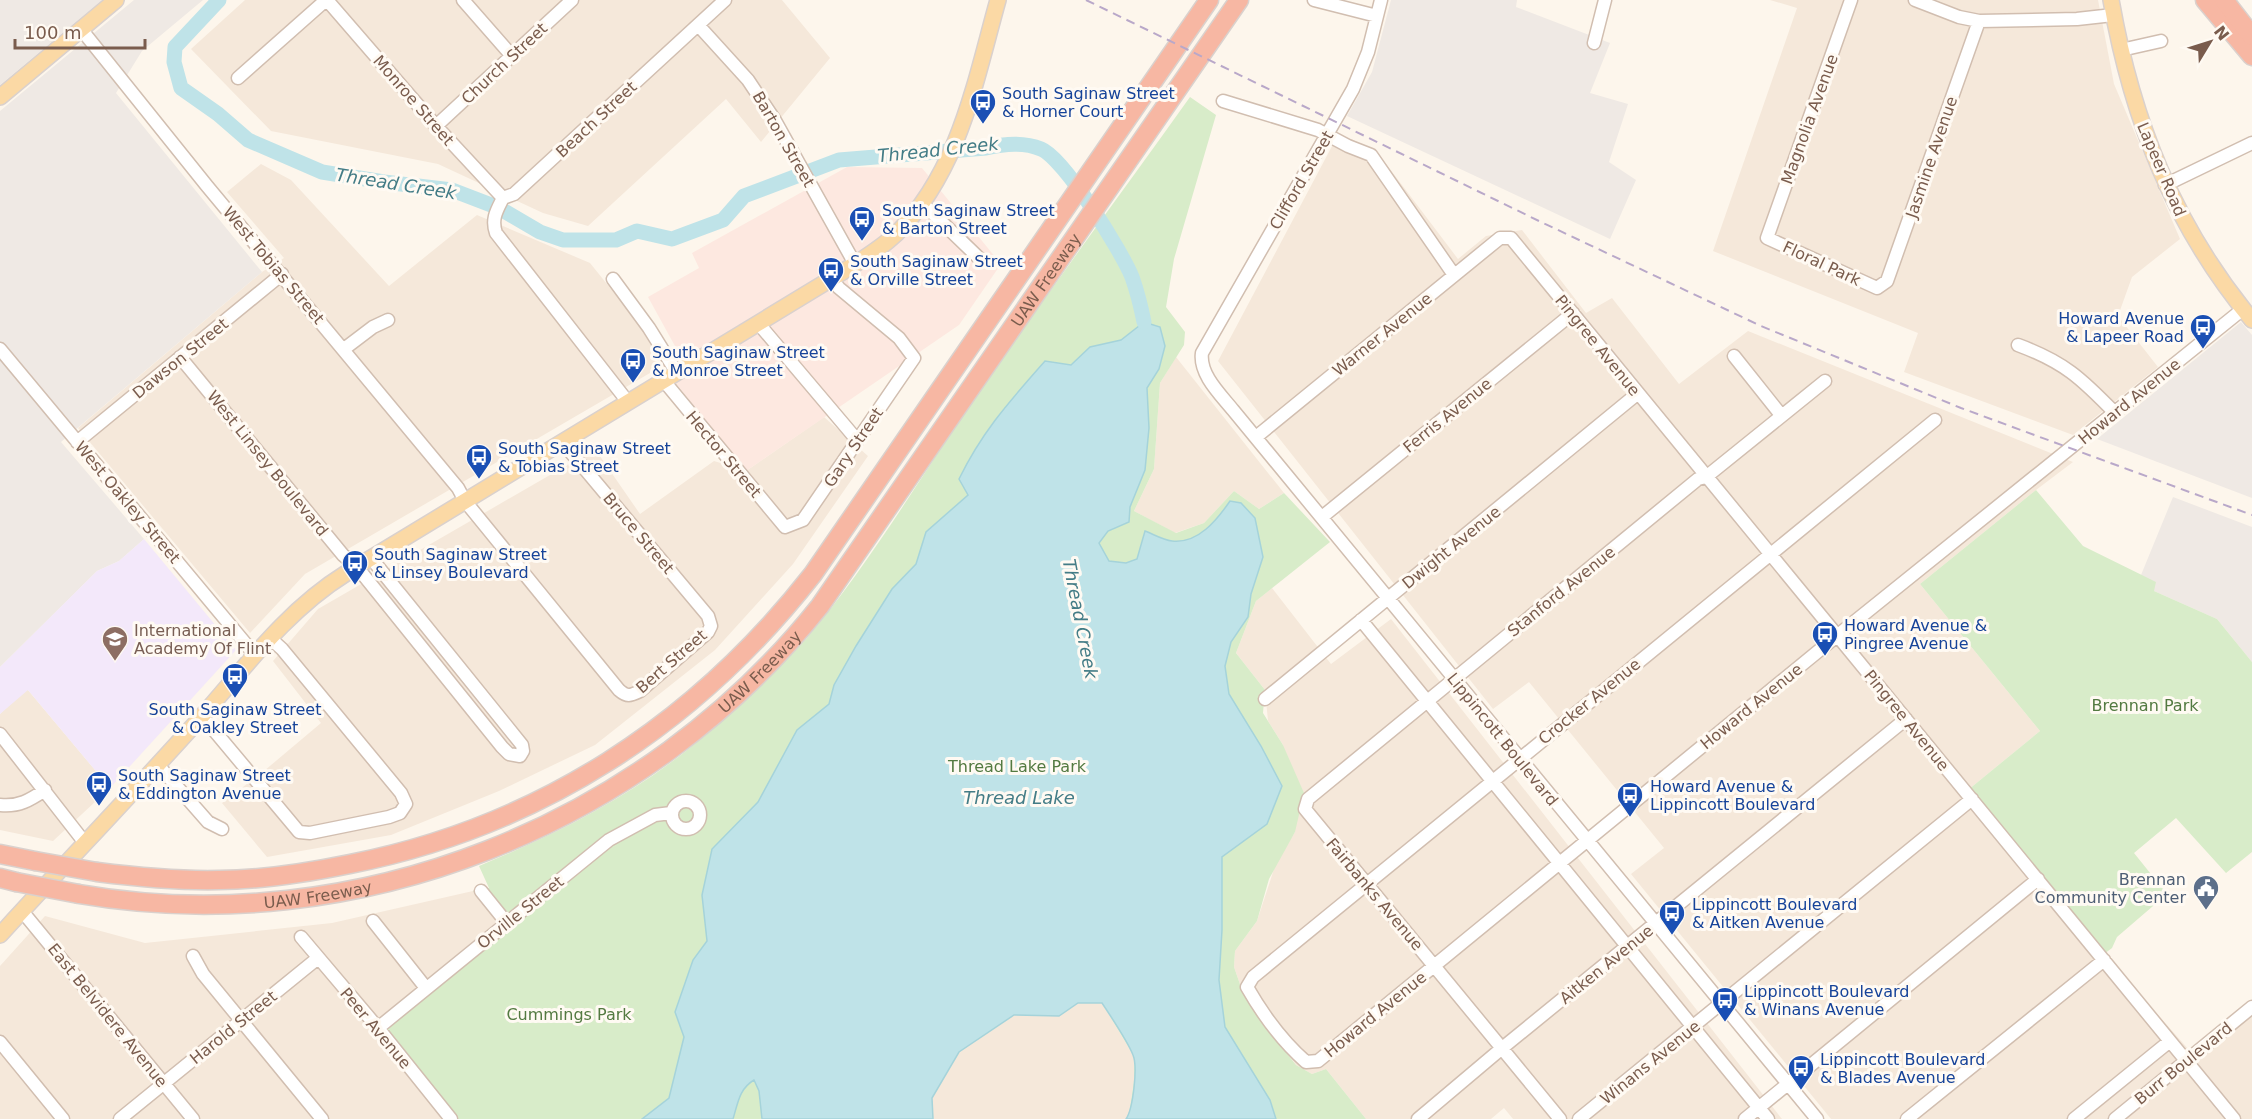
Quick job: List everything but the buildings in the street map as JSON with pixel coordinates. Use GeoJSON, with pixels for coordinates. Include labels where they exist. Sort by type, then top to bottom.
{"type":"FeatureCollection","features":[{"type":"Feature","properties":{"kind":"highway","name":"UAW Freeway"},"geometry":{"type":"LineString","coordinates":[[0,854],[96,872],[177,880],[239,879],[299,874],[381,858],[449,839],[522,809],[582,779],[641,741],[719,677],[766,631],[813,574],[1209,0]]}},
{"type":"Feature","properties":{"kind":"highway"},"geometry":{"type":"LineString","coordinates":[[2205,0],[2252,56]]}},
{"type":"Feature","properties":{"kind":"highway"},"geometry":{"type":"LineString","coordinates":[[2224,0],[2252,36]]}},
{"type":"Feature","properties":{"kind":"highway","name":"UAW Freeway"},"geometry":{"type":"LineString","coordinates":[[8,880],[127,901],[199,905],[283,901],[360,888],[426,872],[498,848],[563,818],[629,779],[676,747],[719,712],[771,663],[808,621],[843,574],[1236,5]]}},
{"type":"Feature","properties":{"kind":"main road"},"geometry":{"type":"LineString","coordinates":[[0,97],[116,0]]}},
{"type":"Feature","properties":{"kind":"main road"},"geometry":{"type":"LineString","coordinates":[[0,936],[255,656],[307,603],[371,558],[831,279],[881,247],[895,235],[922,203],[946,165],[960,131],[998,0]]}},
{"type":"Feature","properties":{"kind":"main road","name":"Lapeer Road"},"geometry":{"type":"LineString","coordinates":[[2112,7],[2140,120],[2165,185],[2197,243],[2247,315]]}},
{"type":"Feature","properties":{"kind":"street"},"geometry":{"type":"LineString","coordinates":[[238,78],[326,0]]}},
{"type":"Feature","properties":{"kind":"street","name":"Monroe Street"},"geometry":{"type":"LineString","coordinates":[[326,0],[436,126],[503,198]]}},
{"type":"Feature","properties":{"kind":"street"},"geometry":{"type":"LineString","coordinates":[[463,0],[512,56]]}},
{"type":"Feature","properties":{"kind":"street","name":"Church Street"},"geometry":{"type":"LineString","coordinates":[[436,126],[572,0]]}},
{"type":"Feature","properties":{"kind":"street"},"geometry":{"type":"LineString","coordinates":[[1314,0],[1377,16]]}},
{"type":"Feature","properties":{"kind":"street","name":"Clifford Street"},"geometry":{"type":"LineString","coordinates":[[1202,353],[1353,89],[1368,52],[1381,0]]}},
{"type":"Feature","properties":{"kind":"street"},"geometry":{"type":"LineString","coordinates":[[1594,43],[1605,0]]}},
{"type":"Feature","properties":{"kind":"street","name":"Magnolia Avenue"},"geometry":{"type":"LineString","coordinates":[[1767,238],[1851,0]]}},
{"type":"Feature","properties":{"kind":"street"},"geometry":{"type":"LineString","coordinates":[[1915,0],[1959,17],[1979,21],[2077,19],[2112,7]]}},
{"type":"Feature","properties":{"kind":"street","name":"Beach Street"},"geometry":{"type":"LineString","coordinates":[[628,402],[496,233],[495,214],[503,198],[514,194],[698,25],[719,2]]}},
{"type":"Feature","properties":{"kind":"street","name":"Jasmine Avenue"},"geometry":{"type":"LineString","coordinates":[[1878,288],[1887,281],[1979,21]]}},
{"type":"Feature","properties":{"kind":"street","name":"Barton Street"},"geometry":{"type":"LineString","coordinates":[[698,25],[748,80],[774,119],[855,264]]}},
{"type":"Feature","properties":{"kind":"street","name":"West Tobias Street"},"geometry":{"type":"LineString","coordinates":[[81,29],[207,186],[458,488],[465,501],[618,690],[625,696],[631,696]]}},
{"type":"Feature","properties":{"kind":"street"},"geometry":{"type":"LineString","coordinates":[[2121,50],[2161,41]]}},
{"type":"Feature","properties":{"kind":"street"},"geometry":{"type":"LineString","coordinates":[[1223,101],[1318,130],[1348,146],[1371,154],[1454,275]]}},
{"type":"Feature","properties":{"kind":"street"},"geometry":{"type":"LineString","coordinates":[[2165,185],[2252,143]]}},
{"type":"Feature","properties":{"kind":"street"},"geometry":{"type":"LineString","coordinates":[[922,203],[981,260]]}},
{"type":"Feature","properties":{"kind":"street","name":"Warner Avenue"},"geometry":{"type":"LineString","coordinates":[[1256,437],[1500,238],[1511,238]]}},
{"type":"Feature","properties":{"kind":"street","name":"Pingree Avenue"},"geometry":{"type":"LineString","coordinates":[[1511,238],[2234,1119]]}},
{"type":"Feature","properties":{"kind":"street","name":"Floral Park"},"geometry":{"type":"LineString","coordinates":[[1767,238],[1878,288]]}},
{"type":"Feature","properties":{"kind":"street","name":"Dawson Street"},"geometry":{"type":"LineString","coordinates":[[78,441],[282,274]]}},
{"type":"Feature","properties":{"kind":"street","name":"Hector Street"},"geometry":{"type":"LineString","coordinates":[[613,279],[649,328],[671,377],[784,527]]}},
{"type":"Feature","properties":{"kind":"street","name":"Gary Street"},"geometry":{"type":"LineString","coordinates":[[784,527],[803,520],[914,358],[899,338],[831,279]]}},
{"type":"Feature","properties":{"kind":"street","name":"Ferris Avenue"},"geometry":{"type":"LineString","coordinates":[[1322,517],[1573,313]]}},
{"type":"Feature","properties":{"kind":"street","name":"Howard Avenue"},"geometry":{"type":"LineString","coordinates":[[1317,1061],[2115,412],[2247,315]]}},
{"type":"Feature","properties":{"kind":"street"},"geometry":{"type":"LineString","coordinates":[[344,349],[373,327],[388,320]]}},
{"type":"Feature","properties":{"kind":"street"},"geometry":{"type":"LineString","coordinates":[[758,323],[857,440]]}},
{"type":"Feature","properties":{"kind":"street"},"geometry":{"type":"LineString","coordinates":[[2018,345],[2050,358],[2077,375],[2115,412]]}},
{"type":"Feature","properties":{"kind":"street","name":"West Oakley Street"},"geometry":{"type":"LineString","coordinates":[[0,349],[255,656]]}},
{"type":"Feature","properties":{"kind":"street","name":"Lippincott Boulevard"},"geometry":{"type":"LineString","coordinates":[[1202,353],[1200,364],[1213,384],[1816,1119]]}},
{"type":"Feature","properties":{"kind":"street"},"geometry":{"type":"LineString","coordinates":[[1734,356],[1781,415]]}},
{"type":"Feature","properties":{"kind":"street","name":"West Linsey Boulevard"},"geometry":{"type":"LineString","coordinates":[[180,357],[344,555],[357,567],[509,754],[520,756],[523,751],[522,745],[457,667]]}},
{"type":"Feature","properties":{"kind":"street","name":"Stanford Avenue"},"geometry":{"type":"LineString","coordinates":[[1305,809],[1308,799],[1426,701],[1698,479],[1706,477],[1826,381]]}},
{"type":"Feature","properties":{"kind":"street","name":"Dwight Avenue"},"geometry":{"type":"LineString","coordinates":[[1265,699],[1637,394]]}},
{"type":"Feature","properties":{"kind":"street","name":"Crocker Avenue"},"geometry":{"type":"LineString","coordinates":[[1317,1061],[1306,1062],[1287,1046],[1256,1004],[1247,987],[1253,977],[1935,420]]}},
{"type":"Feature","properties":{"kind":"street","name":"Bruce Street"},"geometry":{"type":"LineString","coordinates":[[563,443],[708,616],[711,626]]}},
{"type":"Feature","properties":{"kind":"street"},"geometry":{"type":"LineString","coordinates":[[371,558],[457,667],[445,677]]}},
{"type":"Feature","properties":{"kind":"street"},"geometry":{"type":"LineString","coordinates":[[1361,620],[1768,1119]]}},
{"type":"Feature","properties":{"kind":"street","name":"Bert Street"},"geometry":{"type":"LineString","coordinates":[[631,696],[640,691],[708,632],[711,626]]}},
{"type":"Feature","properties":{"kind":"street"},"geometry":{"type":"LineString","coordinates":[[202,716],[292,826],[301,833],[400,813],[406,804],[401,793],[282,649],[271,639]]}},
{"type":"Feature","properties":{"kind":"street","name":"Aitken Avenue"},"geometry":{"type":"LineString","coordinates":[[1418,1119],[1906,719]]}},
{"type":"Feature","properties":{"kind":"street"},"geometry":{"type":"LineString","coordinates":[[0,734],[86,843]]}},
{"type":"Feature","properties":{"kind":"street"},"geometry":{"type":"LineString","coordinates":[[158,765],[208,822],[222,829]]}},
{"type":"Feature","properties":{"kind":"street"},"geometry":{"type":"LineString","coordinates":[[0,806],[16,806],[45,790]]}},
{"type":"Feature","properties":{"kind":"street","name":"Winans Avenue"},"geometry":{"type":"LineString","coordinates":[[1579,1119],[1972,799]]}},
{"type":"Feature","properties":{"kind":"street","name":"Fairbanks Avenue"},"geometry":{"type":"LineString","coordinates":[[1305,809],[1560,1119]]}},
{"type":"Feature","properties":{"kind":"street","name":"Orville Street"},"geometry":{"type":"LineString","coordinates":[[378,1028],[609,840],[660,813],[672,813]]}},
{"type":"Feature","properties":{"kind":"street"},"geometry":{"type":"LineString","coordinates":[[1745,1119],[2038,879]]}},
{"type":"Feature","properties":{"kind":"street"},"geometry":{"type":"LineString","coordinates":[[481,891],[506,922]]}},
{"type":"Feature","properties":{"kind":"street","name":"East Belvidere Avenue"},"geometry":{"type":"LineString","coordinates":[[22,911],[193,1119]]}},
{"type":"Feature","properties":{"kind":"street"},"geometry":{"type":"LineString","coordinates":[[373,921],[426,988]]}},
{"type":"Feature","properties":{"kind":"street","name":"Peer Avenue"},"geometry":{"type":"LineString","coordinates":[[301,938],[378,1028],[451,1119]]}},
{"type":"Feature","properties":{"kind":"street"},"geometry":{"type":"LineString","coordinates":[[193,956],[203,974],[322,1119]]}},
{"type":"Feature","properties":{"kind":"street","name":"Harold Street"},"geometry":{"type":"LineString","coordinates":[[120,1119],[318,958]]}},
{"type":"Feature","properties":{"kind":"street"},"geometry":{"type":"LineString","coordinates":[[1907,1119],[2104,960]]}},
{"type":"Feature","properties":{"kind":"street","name":"Burr Boulevard"},"geometry":{"type":"LineString","coordinates":[[2115,1119],[2252,1006]]}},
{"type":"Feature","properties":{"kind":"street","name":"Burr Boulevard"},"geometry":{"type":"LineString","coordinates":[[2074,1119],[2170,1041]]}},
{"type":"Feature","properties":{"kind":"street"},"geometry":{"type":"LineString","coordinates":[[0,1042],[63,1119]]}},
{"type":"Feature","properties":{"kind":"shaded area"},"geometry":{"type":"Polygon","coordinates":[[[0,0],[102,0],[0,85],[0,0]]]}},
{"type":"Feature","properties":{"kind":"shaded area"},"geometry":{"type":"Polygon","coordinates":[[[134,0],[203,0],[142,51],[116,93],[262,272],[61,442],[144,539],[119,561],[97,571],[0,667],[0,111],[134,0]]]}},
{"type":"Feature","properties":{"kind":"shaded area"},"geometry":{"type":"Polygon","coordinates":[[[245,0],[782,0],[830,58],[761,142],[726,99],[588,226],[543,213],[438,164],[271,131],[191,49],[245,0]]]}},
{"type":"Feature","properties":{"kind":"shaded area"},"geometry":{"type":"Polygon","coordinates":[[[1391,0],[1517,0],[1516,7],[1610,43],[1590,93],[1628,104],[1609,162],[1636,180],[1610,239],[1347,116],[1372,72],[1391,0]]]}},
{"type":"Feature","properties":{"kind":"shaded area"},"geometry":{"type":"Polygon","coordinates":[[[1770,0],[2098,0],[2114,84],[2180,239],[2132,277],[2118,316],[2158,367],[2073,435],[1904,372],[1918,333],[1713,251],[1797,8],[1770,0]]]}},
{"type":"Feature","properties":{"kind":"shaded area"},"geometry":{"type":"Polygon","coordinates":[[[1339,133],[1377,152],[1458,259],[1486,236],[1522,230],[1586,313],[1612,298],[1679,384],[1748,331],[2073,462],[1920,584],[2040,731],[1968,790],[2104,954],[2190,1051],[2252,1005],[2252,1119],[1831,1119],[1631,874],[1664,848],[1529,682],[1493,709],[1218,361],[1339,133]]]}},
{"type":"Feature","properties":{"kind":"shaded area"},"geometry":{"type":"Polygon","coordinates":[[[261,164],[291,180],[389,286],[477,215],[590,263],[640,325],[662,366],[305,574],[250,633],[78,428],[262,272],[284,258],[227,192],[261,164]]]}},
{"type":"Feature","properties":{"kind":"shaded area"},"geometry":{"type":"Polygon","coordinates":[[[847,167],[922,168],[1001,264],[959,325],[746,471],[662,366],[681,357],[648,297],[699,268],[692,253],[847,167]]]}},
{"type":"Feature","properties":{"kind":"shaded area"},"geometry":{"type":"Polygon","coordinates":[[[2241,322],[2252,335],[2252,498],[2097,439],[2241,322]]]}},
{"type":"Feature","properties":{"kind":"shaded area"},"geometry":{"type":"Polygon","coordinates":[[[1176,357],[1284,493],[1259,509],[1234,491],[1204,523],[1175,533],[1134,511],[1154,469],[1160,383],[1176,357]]]}},
{"type":"Feature","properties":{"kind":"shaded area"},"geometry":{"type":"Polygon","coordinates":[[[824,417],[868,456],[793,564],[715,650],[595,745],[499,791],[391,835],[267,857],[222,803],[321,723],[273,661],[318,609],[595,449],[640,514],[714,461],[746,471],[824,417]]]}},
{"type":"Feature","properties":{"kind":"shaded area"},"geometry":{"type":"Polygon","coordinates":[[[2173,497],[2252,527],[2252,662],[2217,619],[2154,591],[2141,575],[2173,497]]]}},
{"type":"Feature","properties":{"kind":"shaded area","name":"International Academy Of Flint"},"geometry":{"type":"Polygon","coordinates":[[[144,539],[236,650],[110,788],[28,690],[0,714],[0,667],[97,571],[119,561],[144,539]]]}},
{"type":"Feature","properties":{"kind":"shaded area"},"geometry":{"type":"Polygon","coordinates":[[[1272,588],[1331,664],[1391,619],[1782,1119],[1513,1119],[1504,1108],[1491,1119],[1366,1119],[1326,1069],[1312,1074],[1296,1065],[1243,993],[1234,967],[1235,951],[1257,921],[1276,863],[1295,832],[1283,745],[1268,721],[1265,690],[1236,653],[1256,601],[1272,588]]]}},
{"type":"Feature","properties":{"kind":"shaded area"},"geometry":{"type":"Polygon","coordinates":[[[27,689],[110,788],[53,841],[0,830],[0,714],[27,689]]]}},
{"type":"Feature","properties":{"kind":"shaded area"},"geometry":{"type":"Polygon","coordinates":[[[473,891],[504,931],[456,1119],[0,1119],[0,966],[45,916],[145,943],[332,923],[473,891]]]}},
{"type":"Feature","properties":{"kind":"shaded area"},"geometry":{"type":"Polygon","coordinates":[[[1078,1003],[1102,1003],[1134,1056],[1134,1081],[1129,1114],[1126,1119],[933,1119],[932,1098],[959,1052],[1014,1015],[1059,1016],[1078,1003]]]}},
{"type":"Feature","properties":{"kind":"green space","name":"Thread Lake"},"geometry":{"type":"Polygon","coordinates":[[[1190,97],[1216,115],[1174,259],[1166,307],[1185,332],[1184,345],[1160,383],[1154,469],[1134,511],[1176,533],[1204,523],[1234,491],[1259,509],[1284,493],[1330,542],[1256,601],[1236,653],[1265,690],[1263,713],[1283,745],[1304,793],[1295,832],[1269,879],[1257,921],[1235,951],[1234,967],[1243,993],[1296,1065],[1312,1074],[1326,1069],[1366,1119],[1126,1119],[1129,1114],[1134,1081],[1134,1056],[1102,1003],[1078,1003],[1059,1016],[1014,1015],[959,1052],[932,1098],[933,1119],[456,1119],[385,1027],[504,931],[473,891],[489,888],[479,866],[559,830],[632,789],[666,766],[731,713],[801,645],[872,553],[999,364],[1190,97]]]}},
{"type":"Feature","properties":{"kind":"green space","name":"Brennan Park"},"geometry":{"type":"Polygon","coordinates":[[[2036,490],[2083,546],[2156,582],[2154,591],[2217,619],[2252,662],[2252,852],[2226,873],[2176,818],[2134,853],[2167,894],[2117,937],[2112,948],[2104,954],[1968,790],[2040,731],[1920,584],[2036,490]]]}},
{"type":"Feature","properties":{"kind":"water","name":"Thread Lake"},"geometry":{"type":"Polygon","coordinates":[[[1144,322],[1160,327],[1165,346],[1159,369],[1147,388],[1149,428],[1145,470],[1130,507],[1129,522],[1108,531],[1099,543],[1109,561],[1126,563],[1137,559],[1145,531],[1172,541],[1190,539],[1213,523],[1230,501],[1241,503],[1255,518],[1263,557],[1251,594],[1248,617],[1231,642],[1225,666],[1229,694],[1282,786],[1267,824],[1222,857],[1219,980],[1225,1027],[1270,1100],[1276,1119],[1126,1119],[1134,1088],[1133,1055],[1102,1003],[1078,1003],[1059,1016],[1014,1015],[959,1052],[932,1098],[933,1119],[762,1119],[759,1091],[754,1080],[742,1092],[733,1119],[642,1119],[669,1098],[684,1037],[675,1012],[693,960],[707,941],[702,895],[712,849],[758,802],[797,730],[829,704],[834,685],[856,646],[892,589],[916,564],[926,532],[968,495],[959,479],[978,446],[1009,403],[1045,361],[1071,365],[1090,347],[1121,340],[1144,322]]]}},
{"type":"Feature","properties":{"kind":"waterway","name":"Thread Creek"},"geometry":{"type":"LineString","coordinates":[[219,0],[175,47],[174,62],[181,88],[218,114],[248,140],[322,172],[452,190],[499,208],[540,232],[563,240],[616,240],[637,231],[672,239],[723,220],[744,196],[839,160],[1006,145],[1028,145],[1041,149],[1064,169],[1117,248],[1132,277],[1144,322]]}},
{"type":"Feature","properties":{"kind":"railway"},"geometry":{"type":"LineString","coordinates":[[1086,0],[1539,221],[1761,326],[1961,408],[2252,515]]}},
{"type":"Feature","properties":{"kind":"place","name":"South Saginaw Street & Horner Court"},"geometry":{"type":"Point","coordinates":[983,125]}},
{"type":"Feature","properties":{"kind":"place","name":"South Saginaw Street & Barton Street"},"geometry":{"type":"Point","coordinates":[862,242]}},
{"type":"Feature","properties":{"kind":"place","name":"South Saginaw Street & Orville Street"},"geometry":{"type":"Point","coordinates":[831,293]}},
{"type":"Feature","properties":{"kind":"place","name":"Howard Avenue & Lapeer Road"},"geometry":{"type":"Point","coordinates":[2203,350]}},
{"type":"Feature","properties":{"kind":"place","name":"South Saginaw Street & Monroe Street"},"geometry":{"type":"Point","coordinates":[633,384]}},
{"type":"Feature","properties":{"kind":"place","name":"South Saginaw Street & Tobias Street"},"geometry":{"type":"Point","coordinates":[479,480]}},
{"type":"Feature","properties":{"kind":"place","name":"South Saginaw Street & Linsey Boulevard"},"geometry":{"type":"Point","coordinates":[355,586]}},
{"type":"Feature","properties":{"kind":"place","name":"Howard Avenue & Pingree Avenue"},"geometry":{"type":"Point","coordinates":[1825,657]}},
{"type":"Feature","properties":{"kind":"place","name":"International Academy Of Flint"},"geometry":{"type":"Point","coordinates":[115,662]}},
{"type":"Feature","properties":{"kind":"place","name":"South Saginaw Street & Oakley Street"},"geometry":{"type":"Point","coordinates":[235,699]}},
{"type":"Feature","properties":{"kind":"place","name":"South Saginaw Street & Eddington Avenue"},"geometry":{"type":"Point","coordinates":[99,807]}},
{"type":"Feature","properties":{"kind":"place","name":"Howard Avenue & Lippincott Boulevard"},"geometry":{"type":"Point","coordinates":[1630,818]}},
{"type":"Feature","properties":{"kind":"place","name":"Brennan Community Center"},"geometry":{"type":"Point","coordinates":[2206,911]}},
{"type":"Feature","properties":{"kind":"place","name":"Lippincott Boulevard & Aitken Avenue"},"geometry":{"type":"Point","coordinates":[1672,936]}},
{"type":"Feature","properties":{"kind":"place","name":"Lippincott Boulevard & Winans Avenue"},"geometry":{"type":"Point","coordinates":[1725,1023]}},
{"type":"Feature","properties":{"kind":"place","name":"Lippincott Boulevard & Blades Avenue"},"geometry":{"type":"Point","coordinates":[1801,1091]}},
{"type":"Feature","properties":{"kind":"park label","name":"Thread Lake Park"},"geometry":{"type":"Point","coordinates":[1017,766]}},
{"type":"Feature","properties":{"kind":"park label","name":"Cummings Park"},"geometry":{"type":"Point","coordinates":[569,1014]}}]}
